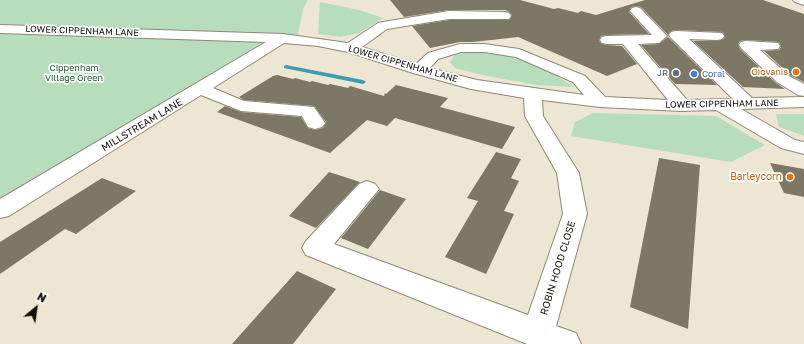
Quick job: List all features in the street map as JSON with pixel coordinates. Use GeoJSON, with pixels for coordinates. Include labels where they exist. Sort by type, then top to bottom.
{"type":"FeatureCollection","features":[{"type":"Feature","properties":{"kind":"street"},"geometry":{"type":"LineString","coordinates":[[799,0],[804,2]]}},
{"type":"Feature","properties":{"kind":"street"},"geometry":{"type":"LineString","coordinates":[[436,5],[448,15]]}},
{"type":"Feature","properties":{"kind":"street"},"geometry":{"type":"LineString","coordinates":[[607,40],[654,40],[660,36],[636,11]]}},
{"type":"Feature","properties":{"kind":"street"},"geometry":{"type":"LineString","coordinates":[[351,48],[383,26],[448,15],[505,16]]}},
{"type":"Feature","properties":{"kind":"street","name":"LOWER CIPPENHAM LANE"},"geometry":{"type":"LineString","coordinates":[[0,29],[283,38],[351,48],[419,70],[477,85],[533,94],[600,102],[682,106],[804,102]]}},
{"type":"Feature","properties":{"kind":"street"},"geometry":{"type":"LineString","coordinates":[[717,36],[676,35],[748,104]]}},
{"type":"Feature","properties":{"kind":"street","name":"MILLSTREAM LANE"},"geometry":{"type":"LineString","coordinates":[[0,210],[283,38]]}},
{"type":"Feature","properties":{"kind":"street"},"geometry":{"type":"LineString","coordinates":[[627,40],[682,106]]}},
{"type":"Feature","properties":{"kind":"street"},"geometry":{"type":"LineString","coordinates":[[773,46],[746,45],[783,80],[804,91]]}},
{"type":"Feature","properties":{"kind":"street"},"geometry":{"type":"LineString","coordinates":[[419,70],[433,56],[460,48],[484,48],[519,54],[579,79],[600,102]]}},
{"type":"Feature","properties":{"kind":"street"},"geometry":{"type":"LineString","coordinates":[[201,89],[242,106],[308,111],[316,123]]}},
{"type":"Feature","properties":{"kind":"street","name":"ROBIN HOOD CLOSE"},"geometry":{"type":"LineString","coordinates":[[533,94],[534,116],[568,173],[575,214],[538,332]]}},
{"type":"Feature","properties":{"kind":"street"},"geometry":{"type":"LineString","coordinates":[[720,105],[788,144],[804,148]]}},
{"type":"Feature","properties":{"kind":"street"},"geometry":{"type":"LineString","coordinates":[[367,189],[315,248],[538,332],[565,344]]}},
{"type":"Feature","properties":{"kind":"green space","name":"Cippenham Village Green"},"geometry":{"type":"Polygon","coordinates":[[[0,0],[308,0],[303,9],[298,35],[261,51],[0,200],[0,0]]]}},
{"type":"Feature","properties":{"kind":"green space"},"geometry":{"type":"Polygon","coordinates":[[[320,2],[359,10],[383,18],[359,33],[340,37],[318,34],[320,2]]]}},
{"type":"Feature","properties":{"kind":"green space"},"geometry":{"type":"Polygon","coordinates":[[[472,51],[496,53],[523,60],[550,72],[574,87],[536,85],[487,76],[455,68],[450,62],[455,55],[472,51]]]}},
{"type":"Feature","properties":{"kind":"green space"},"geometry":{"type":"Polygon","coordinates":[[[593,113],[716,116],[765,145],[731,162],[571,136],[575,122],[593,113]]]}},
{"type":"Feature","properties":{"kind":"green space"},"geometry":{"type":"Polygon","coordinates":[[[776,114],[804,114],[804,136],[779,127],[776,114]]]}},
{"type":"Feature","properties":{"kind":"building"},"geometry":{"type":"Polygon","coordinates":[[[390,0],[520,0],[554,9],[558,8],[578,13],[581,11],[596,15],[645,0],[763,0],[804,14],[804,82],[790,75],[764,51],[779,50],[781,47],[779,42],[746,40],[740,41],[738,44],[740,49],[776,83],[785,89],[743,87],[693,41],[722,40],[725,37],[723,32],[676,30],[671,31],[668,35],[641,7],[636,6],[631,7],[629,12],[649,34],[607,35],[601,36],[599,41],[602,44],[622,46],[637,64],[607,76],[518,37],[460,42],[430,48],[412,26],[449,20],[509,20],[512,15],[505,10],[449,10],[404,17],[390,0]]]}},
{"type":"Feature","properties":{"kind":"building"},"geometry":{"type":"Polygon","coordinates":[[[668,37],[717,85],[675,84],[641,45],[659,44],[668,37]]]}},
{"type":"Feature","properties":{"kind":"building"},"geometry":{"type":"Polygon","coordinates":[[[277,75],[328,85],[330,84],[348,88],[350,86],[384,96],[385,93],[386,94],[396,85],[448,98],[440,107],[515,127],[502,149],[395,118],[387,126],[367,120],[330,153],[217,112],[225,106],[241,112],[301,117],[308,128],[315,130],[323,128],[326,122],[314,106],[244,100],[239,97],[277,75]]]}},
{"type":"Feature","properties":{"kind":"building"},"geometry":{"type":"Polygon","coordinates":[[[496,152],[521,159],[511,178],[519,181],[504,211],[514,214],[486,274],[445,257],[478,201],[467,198],[496,152]]]}},
{"type":"Feature","properties":{"kind":"building"},"geometry":{"type":"Polygon","coordinates":[[[659,158],[700,165],[688,329],[630,307],[659,158]]]}},
{"type":"Feature","properties":{"kind":"building","name":"Barleycorn"},"geometry":{"type":"Polygon","coordinates":[[[770,163],[804,169],[804,197],[784,193],[770,163]]]}},
{"type":"Feature","properties":{"kind":"building"},"geometry":{"type":"Polygon","coordinates":[[[329,172],[360,182],[316,228],[289,216],[329,172]]]}},
{"type":"Feature","properties":{"kind":"building"},"geometry":{"type":"Polygon","coordinates":[[[102,178],[136,191],[76,234],[65,229],[0,274],[0,242],[102,178]]]}},
{"type":"Feature","properties":{"kind":"building"},"geometry":{"type":"Polygon","coordinates":[[[380,190],[406,199],[368,249],[341,238],[380,190]]]}},
{"type":"Feature","properties":{"kind":"building"},"geometry":{"type":"Polygon","coordinates":[[[297,271],[336,289],[293,344],[232,344],[297,271]]]}},
{"type":"Feature","properties":{"kind":"waterway"},"geometry":{"type":"LineString","coordinates":[[286,67],[363,82]]}},
{"type":"Feature","properties":{"kind":"place","name":"Giovanis"},"geometry":{"type":"Point","coordinates":[796,72]}},
{"type":"Feature","properties":{"kind":"place","name":"JR"},"geometry":{"type":"Point","coordinates":[676,73]}},
{"type":"Feature","properties":{"kind":"place","name":"Coral"},"geometry":{"type":"Point","coordinates":[694,74]}},
{"type":"Feature","properties":{"kind":"place","name":"Barleycorn"},"geometry":{"type":"Point","coordinates":[790,177]}}]}
